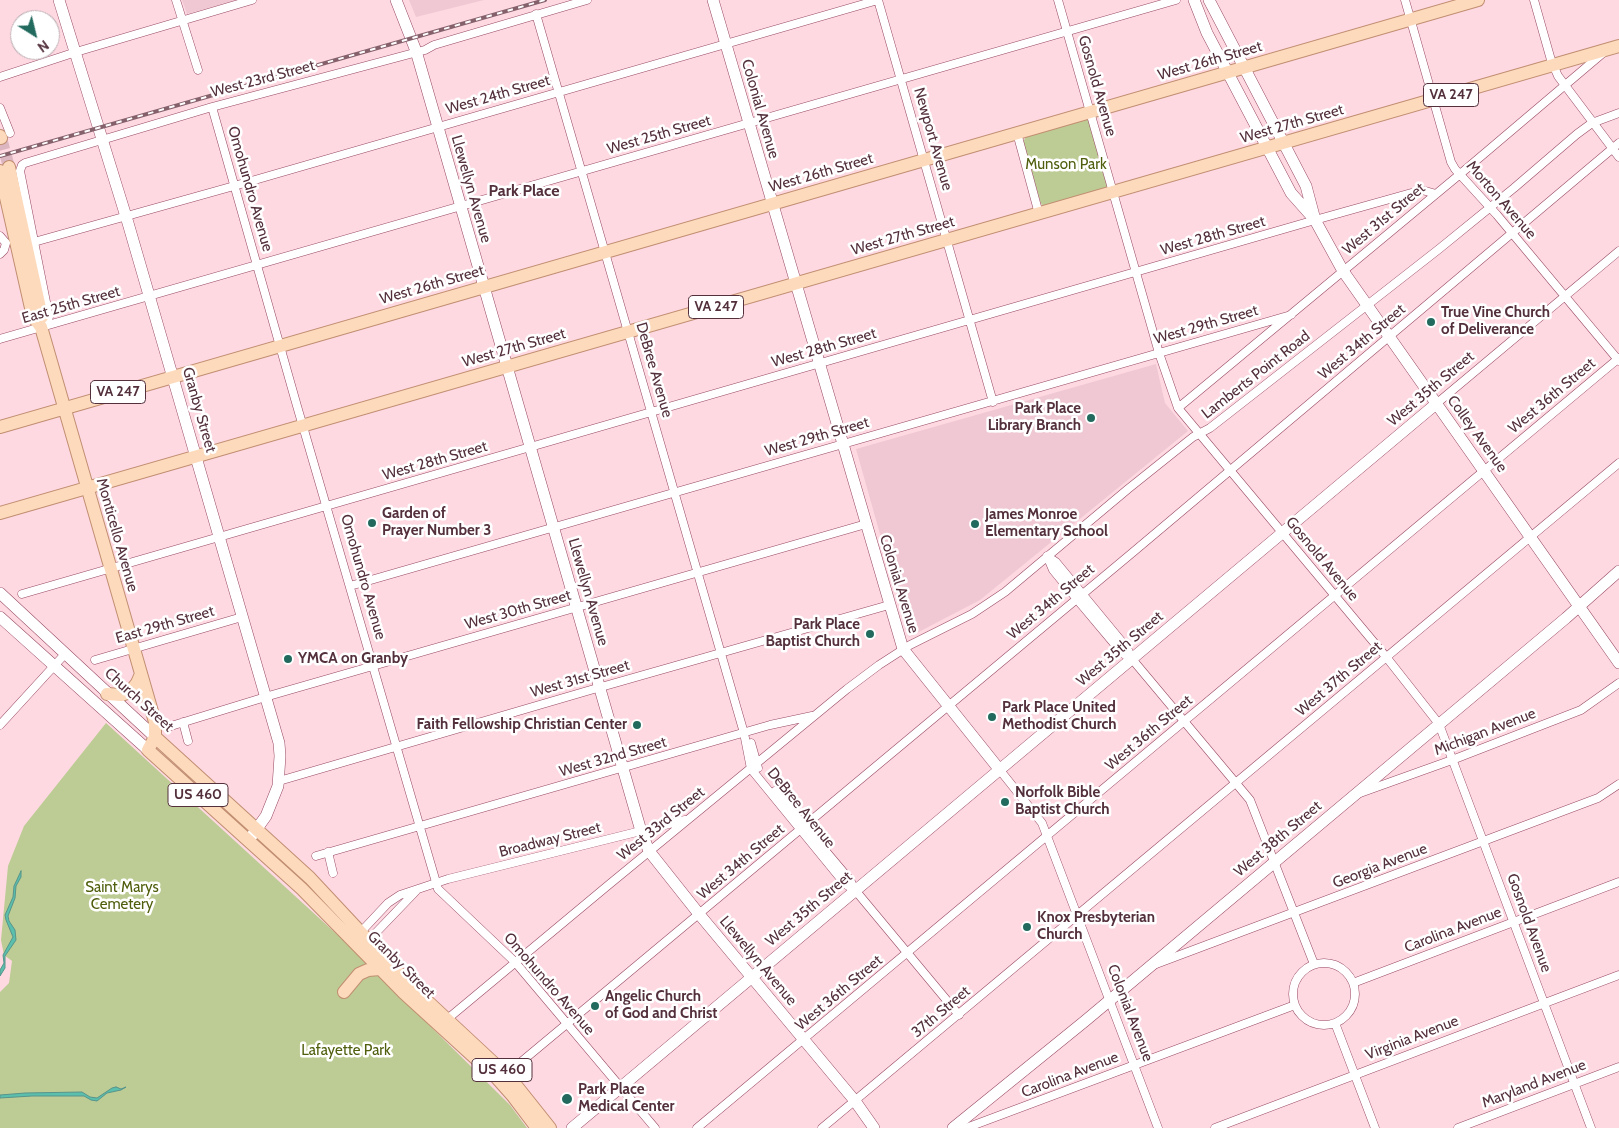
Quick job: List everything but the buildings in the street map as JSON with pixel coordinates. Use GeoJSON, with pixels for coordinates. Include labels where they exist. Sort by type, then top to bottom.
{"type":"FeatureCollection","features":[{"type":"Feature","properties":{"kind":"main road","name":"West 26th Street"},"geometry":{"type":"LineString","coordinates":[[173,377],[1478,0]]}},
{"type":"Feature","properties":{"kind":"main road","name":"West 27th Street"},"geometry":{"type":"LineString","coordinates":[[196,457],[1619,46]]}},
{"type":"Feature","properties":{"kind":"main road","name":"Monticello Avenue"},"geometry":{"type":"LineString","coordinates":[[4,169],[42,315],[41,327],[86,489],[155,722],[155,737]]}},
{"type":"Feature","properties":{"kind":"main road","name":"VA 247"},"geometry":{"type":"LineString","coordinates":[[0,427],[173,377]]}},
{"type":"Feature","properties":{"kind":"main road","name":"VA 247"},"geometry":{"type":"LineString","coordinates":[[0,513],[196,457]]}},
{"type":"Feature","properties":{"kind":"main road"},"geometry":{"type":"LineString","coordinates":[[107,694],[121,695],[130,692],[136,686],[141,674]]}},
{"type":"Feature","properties":{"kind":"main road"},"geometry":{"type":"LineString","coordinates":[[148,750],[155,737]]}},
{"type":"Feature","properties":{"kind":"main road","name":"Church Street"},"geometry":{"type":"LineString","coordinates":[[155,737],[258,829]]}},
{"type":"Feature","properties":{"kind":"main road","name":"Church Street"},"geometry":{"type":"LineString","coordinates":[[148,750],[248,840]]}},
{"type":"Feature","properties":{"kind":"main road","name":"Granby Street"},"geometry":{"type":"LineString","coordinates":[[258,829],[310,878],[361,940],[380,969],[443,1022],[503,1077],[524,1093],[550,1128]]}},
{"type":"Feature","properties":{"kind":"main road","name":"Granby Street"},"geometry":{"type":"LineString","coordinates":[[248,840],[361,940],[410,986],[443,1022]]}},
{"type":"Feature","properties":{"kind":"main road"},"geometry":{"type":"LineString","coordinates":[[344,992],[359,974],[368,970],[380,969]]}},
{"type":"Feature","properties":{"kind":"main road","name":"Granby Street"},"geometry":{"type":"LineString","coordinates":[[503,1077],[537,1128]]}},
{"type":"Feature","properties":{"kind":"street","name":"Granby Street"},"geometry":{"type":"LineString","coordinates":[[60,0],[126,216],[279,743],[279,781],[270,808],[258,829],[248,840]]}},
{"type":"Feature","properties":{"kind":"street"},"geometry":{"type":"LineString","coordinates":[[176,0],[198,70]]}},
{"type":"Feature","properties":{"kind":"street"},"geometry":{"type":"LineString","coordinates":[[0,77],[76,52],[252,0]]}},
{"type":"Feature","properties":{"kind":"street","name":"Llewellyn Avenue"},"geometry":{"type":"LineString","coordinates":[[396,0],[416,51],[641,832],[650,851],[699,914],[855,1101],[874,1128]]}},
{"type":"Feature","properties":{"kind":"street","name":"West 23rd Street"},"geometry":{"type":"LineString","coordinates":[[34,242],[20,171],[22,165],[212,107],[425,50],[434,45],[587,0]]}},
{"type":"Feature","properties":{"kind":"street","name":"Colonial Avenue"},"geometry":{"type":"LineString","coordinates":[[713,0],[903,649],[1042,823],[1158,1128]]}},
{"type":"Feature","properties":{"kind":"street","name":"West 24th Street"},"geometry":{"type":"LineString","coordinates":[[34,242],[878,0]]}},
{"type":"Feature","properties":{"kind":"street","name":"Newport Avenue"},"geometry":{"type":"LineString","coordinates":[[878,0],[993,402]]}},
{"type":"Feature","properties":{"kind":"street","name":"Gosnold Avenue"},"geometry":{"type":"LineString","coordinates":[[1058,0],[1160,353],[1178,408],[1387,658],[1439,724],[1591,1128]]}},
{"type":"Feature","properties":{"kind":"street","name":"West 25th Street"},"geometry":{"type":"LineString","coordinates":[[149,296],[1176,0]]}},
{"type":"Feature","properties":{"kind":"street","name":"Colley Avenue"},"geometry":{"type":"LineString","coordinates":[[1194,0],[1207,33],[1291,192],[1315,220],[1343,271],[1619,663]]}},
{"type":"Feature","properties":{"kind":"street","name":"Colley Avenue"},"geometry":{"type":"LineString","coordinates":[[1209,0],[1306,186],[1315,220]]}},
{"type":"Feature","properties":{"kind":"street","name":"Morton Avenue"},"geometry":{"type":"LineString","coordinates":[[1405,0],[1451,162],[1459,175],[1490,208],[1619,360]]}},
{"type":"Feature","properties":{"kind":"street"},"geometry":{"type":"LineString","coordinates":[[1534,0],[1553,65],[1564,86],[1619,157]]}},
{"type":"Feature","properties":{"kind":"street","name":"DeBree Avenue"},"geometry":{"type":"LineString","coordinates":[[536,14],[744,733],[750,741],[754,766],[802,828],[850,880],[855,890],[958,1015]]}},
{"type":"Feature","properties":{"kind":"street","name":"West 31st Street"},"geometry":{"type":"LineString","coordinates":[[1178,408],[1459,175],[1606,50]]}},
{"type":"Feature","properties":{"kind":"street","name":"Omohundro Avenue"},"geometry":{"type":"LineString","coordinates":[[212,107],[436,883],[444,897],[515,962],[654,1128]]}},
{"type":"Feature","properties":{"kind":"street"},"geometry":{"type":"LineString","coordinates":[[0,108],[4,136]]}},
{"type":"Feature","properties":{"kind":"street","name":"Lamberts Point Road"},"geometry":{"type":"LineString","coordinates":[[903,649],[989,604],[1128,489],[1194,437],[1210,428],[1490,208],[1557,150],[1592,123],[1619,113]]}},
{"type":"Feature","properties":{"kind":"street"},"geometry":{"type":"LineString","coordinates":[[1017,133],[1039,214]]}},
{"type":"Feature","properties":{"kind":"street","name":"West 34th Street"},"geometry":{"type":"LineString","coordinates":[[503,1077],[1619,143]]}},
{"type":"Feature","properties":{"kind":"street","name":"West 28th Street"},"geometry":{"type":"LineString","coordinates":[[22,594],[1315,220],[1422,190],[1436,194]]}},
{"type":"Feature","properties":{"kind":"street"},"geometry":{"type":"LineString","coordinates":[[0,236],[6,244],[0,254]]}},
{"type":"Feature","properties":{"kind":"street"},"geometry":{"type":"LineString","coordinates":[[34,242],[49,317],[41,327]]}},
{"type":"Feature","properties":{"kind":"street","name":"West 35th Street"},"geometry":{"type":"LineString","coordinates":[[572,1128],[1619,251]]}},
{"type":"Feature","properties":{"kind":"street","name":"East 25th Street"},"geometry":{"type":"LineString","coordinates":[[0,339],[149,296]]}},
{"type":"Feature","properties":{"kind":"street","name":"West 29th Street"},"geometry":{"type":"LineString","coordinates":[[350,586],[1291,315]]}},
{"type":"Feature","properties":{"kind":"street","name":"West 36th Street"},"geometry":{"type":"LineString","coordinates":[[697,1128],[1619,360]]}},
{"type":"Feature","properties":{"kind":"street","name":"West 37th Street"},"geometry":{"type":"LineString","coordinates":[[1077,916],[1619,463]]}},
{"type":"Feature","properties":{"kind":"street","name":"West 30th Street"},"geometry":{"type":"LineString","coordinates":[[171,726],[265,697],[866,524]]}},
{"type":"Feature","properties":{"kind":"street"},"geometry":{"type":"LineString","coordinates":[[1046,556],[1056,562],[1080,596],[1127,648],[1132,659],[1253,806],[1314,964]]}},
{"type":"Feature","properties":{"kind":"street","name":"West 38th Street"},"geometry":{"type":"LineString","coordinates":[[958,1128],[1619,571]]}},
{"type":"Feature","properties":{"kind":"street","name":"Church Street"},"geometry":{"type":"LineString","coordinates":[[0,593],[155,737]]}},
{"type":"Feature","properties":{"kind":"street","name":"West 31st Street"},"geometry":{"type":"LineString","coordinates":[[279,781],[599,687],[889,605]]}},
{"type":"Feature","properties":{"kind":"street","name":"Church Street"},"geometry":{"type":"LineString","coordinates":[[0,617],[148,750]]}},
{"type":"Feature","properties":{"kind":"street","name":"East 29th Street"},"geometry":{"type":"LineString","coordinates":[[95,660],[242,617]]}},
{"type":"Feature","properties":{"kind":"street","name":"West 33rd Street"},"geometry":{"type":"LineString","coordinates":[[443,1022],[814,716],[878,665],[903,649]]}},
{"type":"Feature","properties":{"kind":"street"},"geometry":{"type":"LineString","coordinates":[[0,725],[65,654]]}},
{"type":"Feature","properties":{"kind":"street","name":"Michigan Avenue"},"geometry":{"type":"LineString","coordinates":[[1354,795],[1452,760],[1581,710],[1619,682]]}},
{"type":"Feature","properties":{"kind":"street","name":"West 32nd Street"},"geometry":{"type":"LineString","coordinates":[[316,856],[744,733],[814,716]]}},
{"type":"Feature","properties":{"kind":"street"},"geometry":{"type":"LineString","coordinates":[[183,722],[188,741]]}},
{"type":"Feature","properties":{"kind":"street","name":"Georgia Avenue"},"geometry":{"type":"LineString","coordinates":[[1147,968],[1598,798],[1619,784]]}},
{"type":"Feature","properties":{"kind":"street","name":"Broadway Street"},"geometry":{"type":"LineString","coordinates":[[361,940],[417,890],[436,883],[690,819]]}},
{"type":"Feature","properties":{"kind":"street"},"geometry":{"type":"LineString","coordinates":[[328,852],[333,873]]}},
{"type":"Feature","properties":{"kind":"street","name":"Carolina Avenue"},"geometry":{"type":"LineString","coordinates":[[1353,983],[1619,882]]}},
{"type":"Feature","properties":{"kind":"street","name":"37th Street"},"geometry":{"type":"LineString","coordinates":[[822,1128],[1077,916]]}},
{"type":"Feature","properties":{"kind":"street"},"geometry":{"type":"LineString","coordinates":[[1327,963],[1340,967],[1353,983],[1355,989],[1354,1003],[1347,1015],[1335,1023],[1321,1025],[1314,1023],[1303,1016],[1295,1005],[1293,998],[1294,984],[1302,972],[1314,964],[1327,963]]}},
{"type":"Feature","properties":{"kind":"street","name":"Virginia Avenue"},"geometry":{"type":"LineString","coordinates":[[1215,1128],[1619,974]]}},
{"type":"Feature","properties":{"kind":"street","name":"Carolina Avenue"},"geometry":{"type":"LineString","coordinates":[[958,1128],[1134,1066],[1295,1005]]}},
{"type":"Feature","properties":{"kind":"street"},"geometry":{"type":"LineString","coordinates":[[1335,1023],[1375,1128]]}},
{"type":"Feature","properties":{"kind":"street","name":"Maryland Avenue"},"geometry":{"type":"LineString","coordinates":[[1458,1128],[1619,1067]]}},
{"type":"Feature","properties":{"kind":"shaded area"},"geometry":{"type":"Polygon","coordinates":[[[182,0],[236,0],[187,14],[182,0]]]}},
{"type":"Feature","properties":{"kind":"shaded area"},"geometry":{"type":"Polygon","coordinates":[[[409,0],[484,0],[416,17],[409,0]]]}},
{"type":"Feature","properties":{"kind":"shaded area","name":"James Monroe Elementary School"},"geometry":{"type":"Polygon","coordinates":[[[1156,364],[1165,403],[1188,431],[980,600],[909,637],[856,449],[1156,364]]]}},
{"type":"Feature","properties":{"kind":"shaded area"},"geometry":{"type":"Polygon","coordinates":[[[21,871],[21,877],[16,886],[15,898],[8,916],[15,930],[16,940],[5,956],[5,968],[0,976],[0,970],[4,963],[3,955],[13,937],[5,915],[21,871]]]}},
{"type":"Feature","properties":{"kind":"shaded area"},"geometry":{"type":"Polygon","coordinates":[[[116,1087],[121,1089],[126,1087],[121,1090],[107,1093],[97,1101],[84,1096],[0,1098],[0,1095],[25,1093],[82,1092],[90,1097],[97,1098],[116,1087]]]}},
{"type":"Feature","properties":{"kind":"green space","name":"Munson Park"},"geometry":{"type":"Polygon","coordinates":[[[1086,118],[1090,121],[1109,188],[1044,206],[1041,204],[1023,142],[1027,136],[1086,118]]]}},
{"type":"Feature","properties":{"kind":"green space"},"geometry":{"type":"Polygon","coordinates":[[[106,723],[342,939],[510,1105],[527,1128],[0,1128],[0,992],[9,983],[12,961],[4,955],[1,940],[8,866],[24,826],[106,723]]]}},
{"type":"Feature","properties":{"kind":"tunnel"},"geometry":{"type":"LineString","coordinates":[[1,138],[9,167]]}},
{"type":"Feature","properties":{"kind":"railway"},"geometry":{"type":"LineString","coordinates":[[0,156],[545,0]]}},
{"type":"Feature","properties":{"kind":"place","name":"True Vine Church of Deliverance"},"geometry":{"type":"Point","coordinates":[1431,322]}},
{"type":"Feature","properties":{"kind":"place","name":"Park Place Library Branch"},"geometry":{"type":"Point","coordinates":[1091,418]}},
{"type":"Feature","properties":{"kind":"place","name":"Garden of Prayer Number 3"},"geometry":{"type":"Point","coordinates":[372,523]}},
{"type":"Feature","properties":{"kind":"place","name":"James Monroe Elementary School"},"geometry":{"type":"Point","coordinates":[975,524]}},
{"type":"Feature","properties":{"kind":"place","name":"Park Place Baptist Church"},"geometry":{"type":"Point","coordinates":[870,634]}},
{"type":"Feature","properties":{"kind":"place","name":"YMCA on Granby"},"geometry":{"type":"Point","coordinates":[288,659]}},
{"type":"Feature","properties":{"kind":"place","name":"Park Place United Methodist Church"},"geometry":{"type":"Point","coordinates":[992,717]}},
{"type":"Feature","properties":{"kind":"place","name":"Faith Fellowship Christian Center"},"geometry":{"type":"Point","coordinates":[637,725]}},
{"type":"Feature","properties":{"kind":"place","name":"Norfolk Bible Baptist Church"},"geometry":{"type":"Point","coordinates":[1005,802]}},
{"type":"Feature","properties":{"kind":"place","name":"Knox Presbyterian Church"},"geometry":{"type":"Point","coordinates":[1027,927]}},
{"type":"Feature","properties":{"kind":"place","name":"Angelic Church of God and Christ"},"geometry":{"type":"Point","coordinates":[595,1006]}},
{"type":"Feature","properties":{"kind":"place","name":"Park Place Medical Center"},"geometry":{"type":"Point","coordinates":[567,1099]}},
{"type":"Feature","properties":{"kind":"district","name":"Park Place"},"geometry":{"type":"Point","coordinates":[524,191]}},
{"type":"Feature","properties":{"kind":"park label","name":"Saint Marys Cemetery"},"geometry":{"type":"Point","coordinates":[122,896]}},
{"type":"Feature","properties":{"kind":"park label","name":"Lafayette Park"},"geometry":{"type":"Point","coordinates":[346,1051]}}]}
